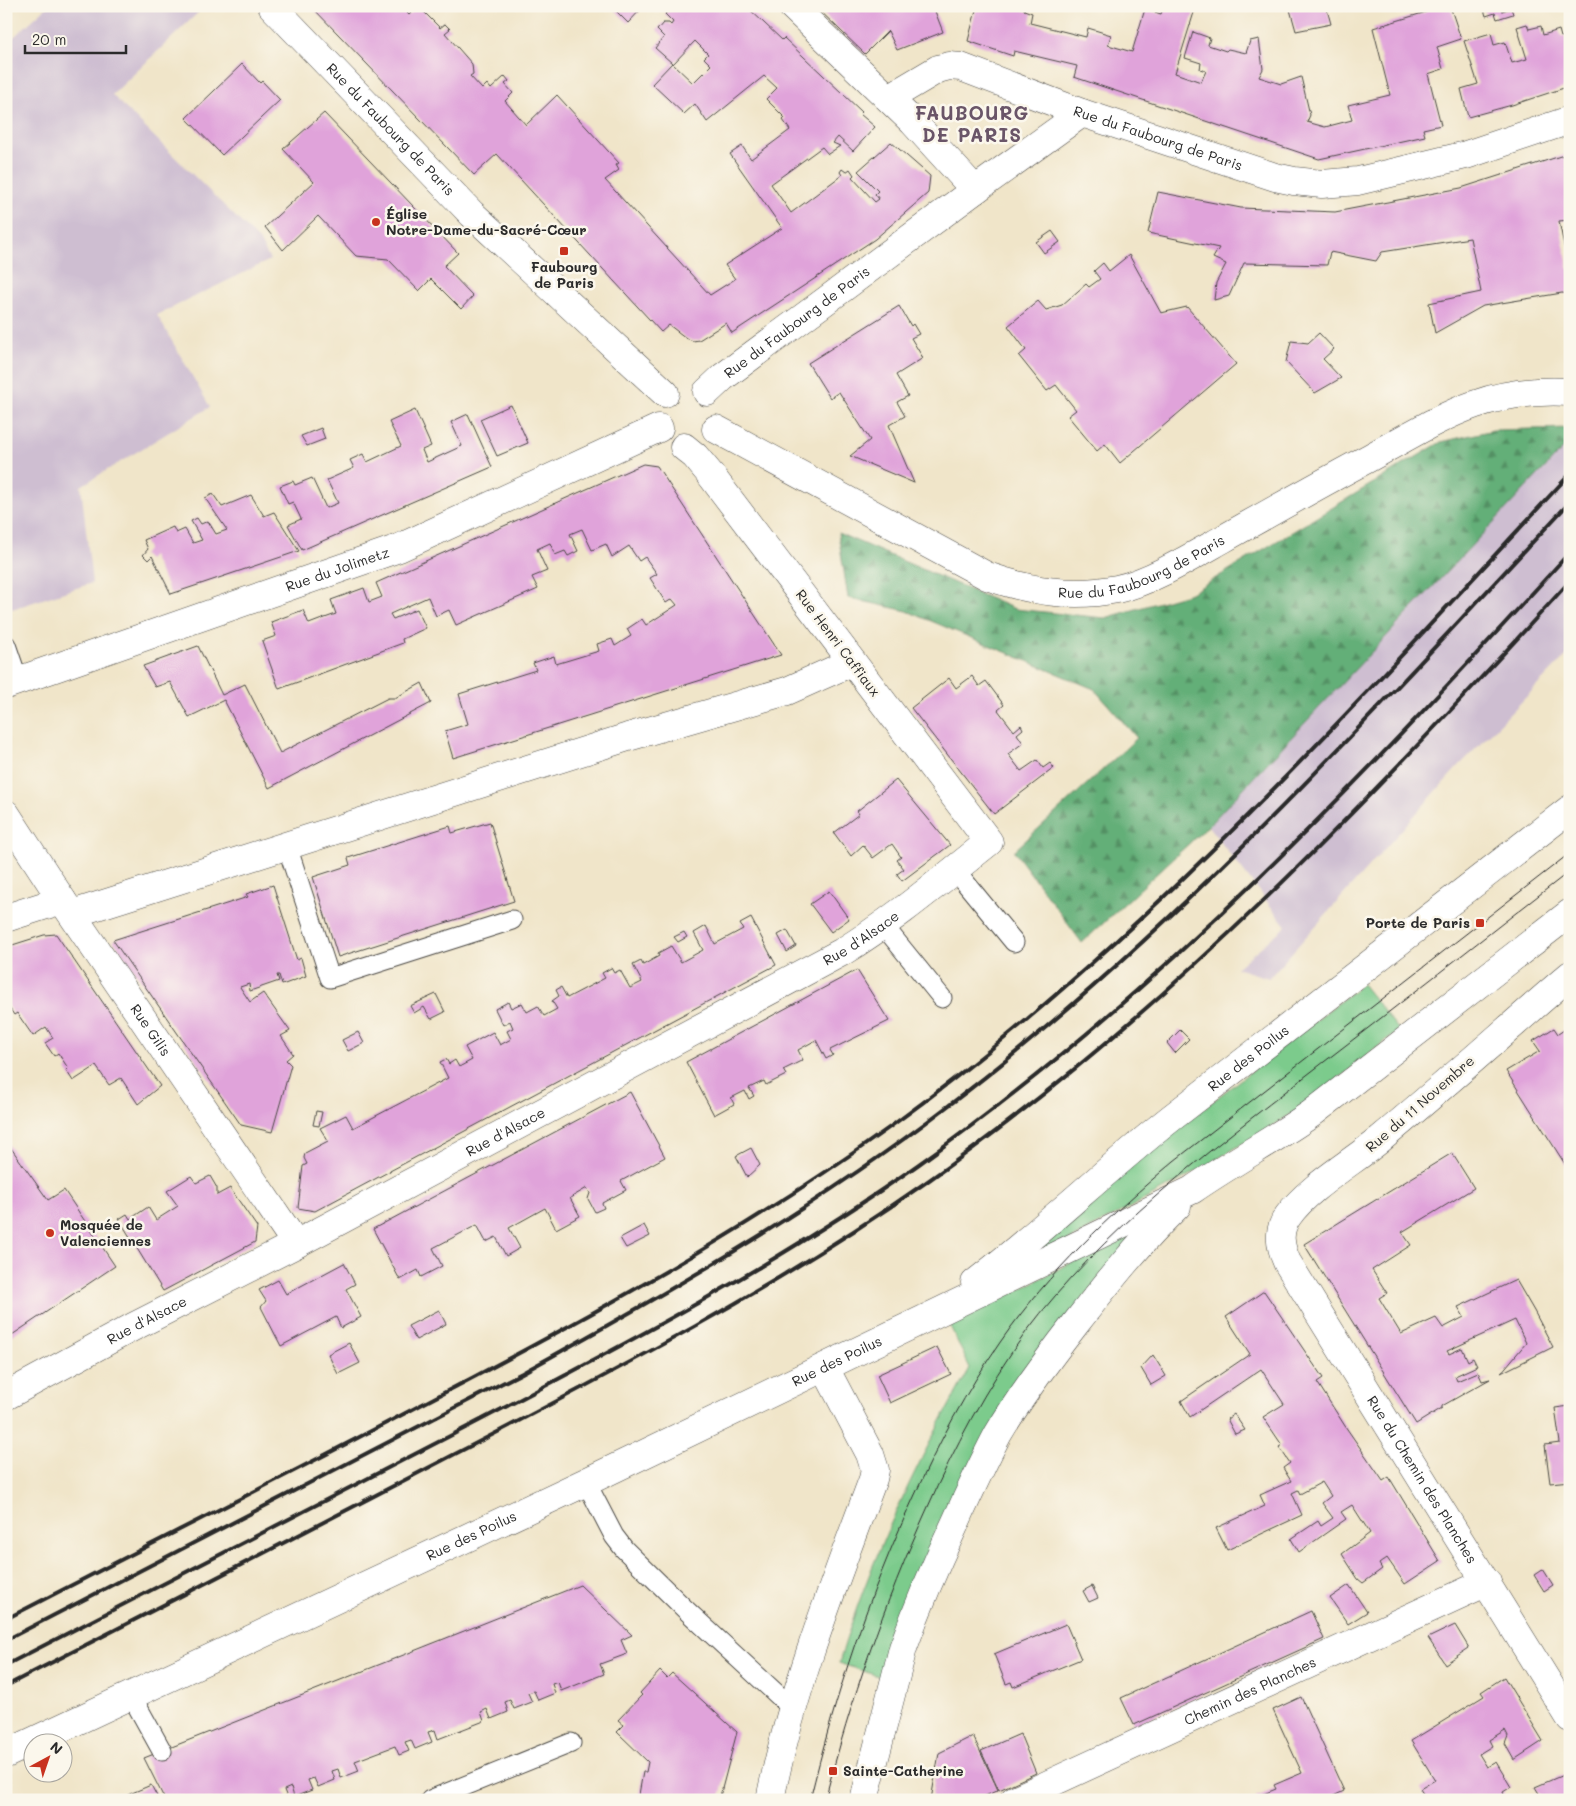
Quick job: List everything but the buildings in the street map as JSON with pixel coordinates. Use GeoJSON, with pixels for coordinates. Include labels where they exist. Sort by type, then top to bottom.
{"type":"FeatureCollection","features":[{"type":"Feature","properties":{"kind":"street","name":"Rue du Faubourg de Paris"},"geometry":{"type":"LineString","coordinates":[[272,6],[467,209],[665,393]]}},
{"type":"Feature","properties":{"kind":"street"},"geometry":{"type":"LineString","coordinates":[[792,6],[889,98],[975,190]]}},
{"type":"Feature","properties":{"kind":"street"},"geometry":{"type":"LineString","coordinates":[[889,98],[925,75],[949,66],[961,67],[1082,113]]}},
{"type":"Feature","properties":{"kind":"street","name":"Rue du Faubourg de Paris"},"geometry":{"type":"LineString","coordinates":[[708,392],[723,377],[1082,113],[1276,177],[1322,184],[1358,181],[1466,155],[1570,120]]}},
{"type":"Feature","properties":{"kind":"street"},"geometry":{"type":"LineString","coordinates":[[686,384],[700,386],[708,392],[714,398],[719,411],[716,429],[710,437],[703,443],[684,447],[671,442],[664,436],[656,419],[656,410],[665,393],[677,386],[686,384]]}},
{"type":"Feature","properties":{"kind":"street","name":"Rue du Faubourg de Paris"},"geometry":{"type":"LineString","coordinates":[[716,429],[987,576],[1044,592],[1085,593],[1120,589],[1150,578],[1198,554],[1307,491],[1456,410],[1498,397],[1519,393],[1558,392]]}},
{"type":"Feature","properties":{"kind":"street","name":"Rue du Jolimetz"},"geometry":{"type":"LineString","coordinates":[[12,682],[399,548],[659,428]]}},
{"type":"Feature","properties":{"kind":"street","name":"Rue Henri Caffiaux"},"geometry":{"type":"LineString","coordinates":[[684,447],[706,468],[989,842]]}},
{"type":"Feature","properties":{"kind":"street"},"geometry":{"type":"LineString","coordinates":[[6,918],[67,907],[287,846],[628,737],[787,690],[852,662]]}},
{"type":"Feature","properties":{"kind":"street","name":"Rue des Poilus"},"geometry":{"type":"LineString","coordinates":[[934,1316],[1024,1245],[1123,1157],[1170,1119],[1570,809]]}},
{"type":"Feature","properties":{"kind":"street","name":"Rue Gilis"},"geometry":{"type":"LineString","coordinates":[[6,814],[296,1244]]}},
{"type":"Feature","properties":{"kind":"street","name":"Rue d'Alsace"},"geometry":{"type":"LineString","coordinates":[[6,1396],[133,1327],[296,1244],[842,952],[883,924],[989,842]]}},
{"type":"Feature","properties":{"kind":"street","name":"Rue des Poilus"},"geometry":{"type":"LineString","coordinates":[[6,1754],[586,1482],[934,1316],[1192,1190],[1311,1114],[1570,913]]}},
{"type":"Feature","properties":{"kind":"street","name":"Rue du 11 Novembre"},"geometry":{"type":"LineString","coordinates":[[1280,1239],[1282,1226],[1287,1217],[1310,1194],[1378,1142],[1570,974]]}},
{"type":"Feature","properties":{"kind":"street"},"geometry":{"type":"LineString","coordinates":[[864,1800],[903,1648],[911,1625],[929,1581],[994,1442],[1041,1368],[1100,1292],[1151,1231],[1192,1190]]}},
{"type":"Feature","properties":{"kind":"street","name":"Rue du Chemin des Planches"},"geometry":{"type":"LineString","coordinates":[[1280,1239],[1287,1262],[1570,1718]]}},
{"type":"Feature","properties":{"kind":"street"},"geometry":{"type":"LineString","coordinates":[[770,1800],[793,1709],[813,1642],[873,1479],[874,1470],[870,1454],[825,1368]]}},
{"type":"Feature","properties":{"kind":"street","name":"Chemin des Planches"},"geometry":{"type":"LineString","coordinates":[[1014,1800],[1487,1582]]}},
{"type":"Feature","properties":{"kind":"lane"},"geometry":{"type":"LineString","coordinates":[[6,646],[12,682]]}},
{"type":"Feature","properties":{"kind":"lane"},"geometry":{"type":"LineString","coordinates":[[287,846],[330,978],[512,920]]}},
{"type":"Feature","properties":{"kind":"lane"},"geometry":{"type":"LineString","coordinates":[[954,870],[1014,942]]}},
{"type":"Feature","properties":{"kind":"lane"},"geometry":{"type":"LineString","coordinates":[[883,924],[942,998]]}},
{"type":"Feature","properties":{"kind":"lane"},"geometry":{"type":"LineString","coordinates":[[586,1482],[614,1536],[624,1549],[686,1610],[793,1709]]}},
{"type":"Feature","properties":{"kind":"lane"},"geometry":{"type":"LineString","coordinates":[[131,1695],[162,1751]]}},
{"type":"Feature","properties":{"kind":"lane"},"geometry":{"type":"LineString","coordinates":[[430,1800],[571,1743]]}},
{"type":"Feature","properties":{"kind":"shaded area"},"geometry":{"type":"Polygon","coordinates":[[[48,6],[205,6],[112,95],[259,240],[270,260],[157,315],[210,407],[81,486],[92,583],[6,611],[6,42],[48,6]]]}},
{"type":"Feature","properties":{"kind":"shaded area"},"geometry":{"type":"Polygon","coordinates":[[[1570,441],[1570,652],[1456,769],[1269,978],[1236,968],[1286,926],[1208,826],[1570,441]]]}},
{"type":"Feature","properties":{"kind":"green space"},"geometry":{"type":"Polygon","coordinates":[[[1570,428],[1570,441],[1208,826],[1082,943],[1014,851],[1137,738],[1094,689],[907,611],[848,598],[838,533],[1015,609],[1105,618],[1191,593],[1441,442],[1493,430],[1570,428]]]}},
{"type":"Feature","properties":{"kind":"green space"},"geometry":{"type":"Polygon","coordinates":[[[1362,984],[1399,1030],[1306,1105],[1201,1169],[1003,1276],[1124,1171],[1362,984]]]}},
{"type":"Feature","properties":{"kind":"green space"},"geometry":{"type":"Polygon","coordinates":[[[1139,1227],[1034,1363],[884,1678],[839,1663],[865,1587],[896,1512],[931,1439],[970,1368],[950,1326],[1139,1227]]]}},
{"type":"Feature","properties":{"kind":"tram line"},"geometry":{"type":"LineString","coordinates":[[810,1800],[830,1723],[867,1609],[881,1572],[923,1478],[953,1418],[976,1379],[1001,1341],[1039,1291],[1104,1223],[1174,1161],[1570,853]]}},
{"type":"Feature","properties":{"kind":"tram line"},"geometry":{"type":"LineString","coordinates":[[825,1800],[857,1689],[911,1545],[948,1463],[972,1418],[997,1374],[1026,1332],[1088,1260],[1158,1194],[1232,1133],[1570,871]]}},
{"type":"Feature","properties":{"kind":"railway"},"geometry":{"type":"LineString","coordinates":[[6,1619],[381,1426],[609,1304],[780,1202],[890,1127],[984,1055],[1074,979],[1161,900],[1328,733],[1570,474]]}},
{"type":"Feature","properties":{"kind":"railway"},"geometry":{"type":"LineString","coordinates":[[6,1640],[522,1373],[740,1248],[846,1180],[897,1144],[1033,1038],[1115,967],[1194,894],[1347,740],[1570,502]]}},
{"type":"Feature","properties":{"kind":"railway"},"geometry":{"type":"LineString","coordinates":[[6,1665],[415,1454],[644,1333],[811,1236],[919,1164],[1009,1097],[1095,1026],[1179,953],[1261,876],[1418,717],[1570,552]]}},
{"type":"Feature","properties":{"kind":"railway"},"geometry":{"type":"LineString","coordinates":[[6,1686],[635,1359],[754,1293],[812,1258],[925,1183],[1014,1117],[1100,1048],[1264,900],[1420,743],[1570,581]]}},
{"type":"Feature","properties":{"kind":"place","name":"Église Notre-Dame-du-Sacré-Cœur"},"geometry":{"type":"Point","coordinates":[376,222]}},
{"type":"Feature","properties":{"kind":"place","name":"Faubourg de Paris"},"geometry":{"type":"Point","coordinates":[564,251]}},
{"type":"Feature","properties":{"kind":"place","name":"Porte de Paris"},"geometry":{"type":"Point","coordinates":[1480,923]}},
{"type":"Feature","properties":{"kind":"place","name":"Mosquée de Valenciennes"},"geometry":{"type":"Point","coordinates":[50,1233]}},
{"type":"Feature","properties":{"kind":"place","name":"Sainte-Catherine"},"geometry":{"type":"Point","coordinates":[833,1771]}},
{"type":"Feature","properties":{"kind":"district","name":"FAUBOURG DE PARIS"},"geometry":{"type":"Point","coordinates":[972,124]}}]}
